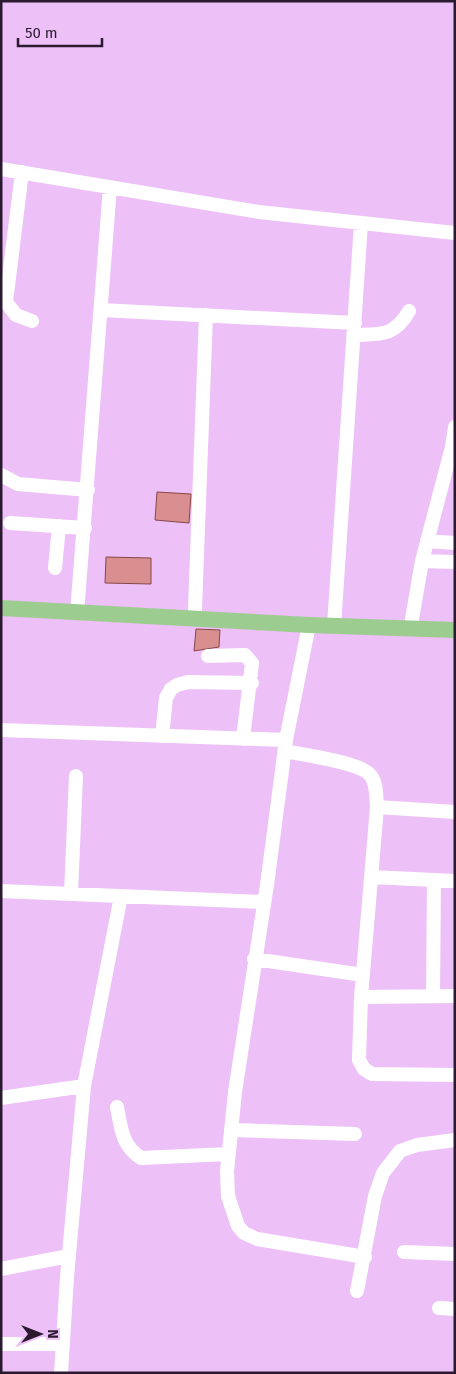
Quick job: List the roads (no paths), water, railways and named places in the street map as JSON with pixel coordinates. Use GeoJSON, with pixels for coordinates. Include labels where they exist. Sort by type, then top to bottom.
{"type":"FeatureCollection","features":[{"type":"Feature","properties":{"kind":"main road"},"geometry":{"type":"LineString","coordinates":[[1,599],[78,609],[309,625],[334,621],[412,619],[455,622]]}},
{"type":"Feature","properties":{"kind":"main road"},"geometry":{"type":"LineString","coordinates":[[1,608],[195,609],[455,630]]}},
{"type":"Feature","properties":{"kind":"street"},"geometry":{"type":"LineString","coordinates":[[1,169],[259,212],[455,234]]}},
{"type":"Feature","properties":{"kind":"street"},"geometry":{"type":"LineString","coordinates":[[22,172],[6,302],[16,315],[32,321]]}},
{"type":"Feature","properties":{"kind":"street"},"geometry":{"type":"LineString","coordinates":[[78,609],[86,528],[110,187]]}},
{"type":"Feature","properties":{"kind":"street"},"geometry":{"type":"LineString","coordinates":[[334,621],[361,223]]}},
{"type":"Feature","properties":{"kind":"street"},"geometry":{"type":"LineString","coordinates":[[101,310],[206,315],[354,329],[385,334],[395,329],[408,311]]}},
{"type":"Feature","properties":{"kind":"street"},"geometry":{"type":"LineString","coordinates":[[195,609],[206,315]]}},
{"type":"Feature","properties":{"kind":"street"},"geometry":{"type":"LineString","coordinates":[[412,619],[422,561],[455,426]]}},
{"type":"Feature","properties":{"kind":"street"},"geometry":{"type":"LineString","coordinates":[[1,475],[18,484],[88,490]]}},
{"type":"Feature","properties":{"kind":"street"},"geometry":{"type":"LineString","coordinates":[[10,522],[86,528]]}},
{"type":"Feature","properties":{"kind":"street"},"geometry":{"type":"LineString","coordinates":[[55,568],[59,526]]}},
{"type":"Feature","properties":{"kind":"street"},"geometry":{"type":"LineString","coordinates":[[427,541],[455,542]]}},
{"type":"Feature","properties":{"kind":"street"},"geometry":{"type":"LineString","coordinates":[[422,561],[455,562]]}},
{"type":"Feature","properties":{"kind":"street"},"geometry":{"type":"LineString","coordinates":[[309,625],[285,746],[264,902],[254,960],[229,1154],[228,1196],[238,1226],[244,1233],[257,1239],[365,1257]]}},
{"type":"Feature","properties":{"kind":"street"},"geometry":{"type":"LineString","coordinates":[[208,656],[245,655],[250,658],[252,663],[252,683],[243,739]]}},
{"type":"Feature","properties":{"kind":"street"},"geometry":{"type":"LineString","coordinates":[[162,736],[166,698],[171,689],[177,685],[188,682],[252,683]]}},
{"type":"Feature","properties":{"kind":"street"},"geometry":{"type":"LineString","coordinates":[[1,730],[243,739],[285,746],[367,771],[372,777],[377,807],[361,997],[359,1060],[364,1070],[372,1074],[455,1075]]}},
{"type":"Feature","properties":{"kind":"street"},"geometry":{"type":"LineString","coordinates":[[70,894],[76,776]]}},
{"type":"Feature","properties":{"kind":"street"},"geometry":{"type":"LineString","coordinates":[[377,807],[455,812]]}},
{"type":"Feature","properties":{"kind":"street"},"geometry":{"type":"LineString","coordinates":[[371,877],[455,881]]}},
{"type":"Feature","properties":{"kind":"street"},"geometry":{"type":"LineString","coordinates":[[434,880],[434,996]]}},
{"type":"Feature","properties":{"kind":"street"},"geometry":{"type":"LineString","coordinates":[[1,892],[264,902]]}},
{"type":"Feature","properties":{"kind":"street"},"geometry":{"type":"LineString","coordinates":[[62,1373],[62,1344],[84,1086],[121,896]]}},
{"type":"Feature","properties":{"kind":"street"},"geometry":{"type":"LineString","coordinates":[[254,960],[363,975]]}},
{"type":"Feature","properties":{"kind":"street"},"geometry":{"type":"LineString","coordinates":[[361,997],[455,996]]}},
{"type":"Feature","properties":{"kind":"street"},"geometry":{"type":"LineString","coordinates":[[1,1098],[84,1086]]}},
{"type":"Feature","properties":{"kind":"street"},"geometry":{"type":"LineString","coordinates":[[117,1107],[124,1139],[131,1152],[141,1158],[229,1154]]}},
{"type":"Feature","properties":{"kind":"street"},"geometry":{"type":"LineString","coordinates":[[232,1130],[356,1134]]}},
{"type":"Feature","properties":{"kind":"street"},"geometry":{"type":"LineString","coordinates":[[357,1291],[365,1257],[375,1196],[383,1173],[400,1151],[417,1145],[455,1140]]}},
{"type":"Feature","properties":{"kind":"street"},"geometry":{"type":"LineString","coordinates":[[404,1252],[455,1254]]}},
{"type":"Feature","properties":{"kind":"street"},"geometry":{"type":"LineString","coordinates":[[1,1269],[69,1256]]}},
{"type":"Feature","properties":{"kind":"street"},"geometry":{"type":"LineString","coordinates":[[439,1308],[455,1309]]}},
{"type":"Feature","properties":{"kind":"street"},"geometry":{"type":"LineString","coordinates":[[1,1344],[62,1344]]}}]}
